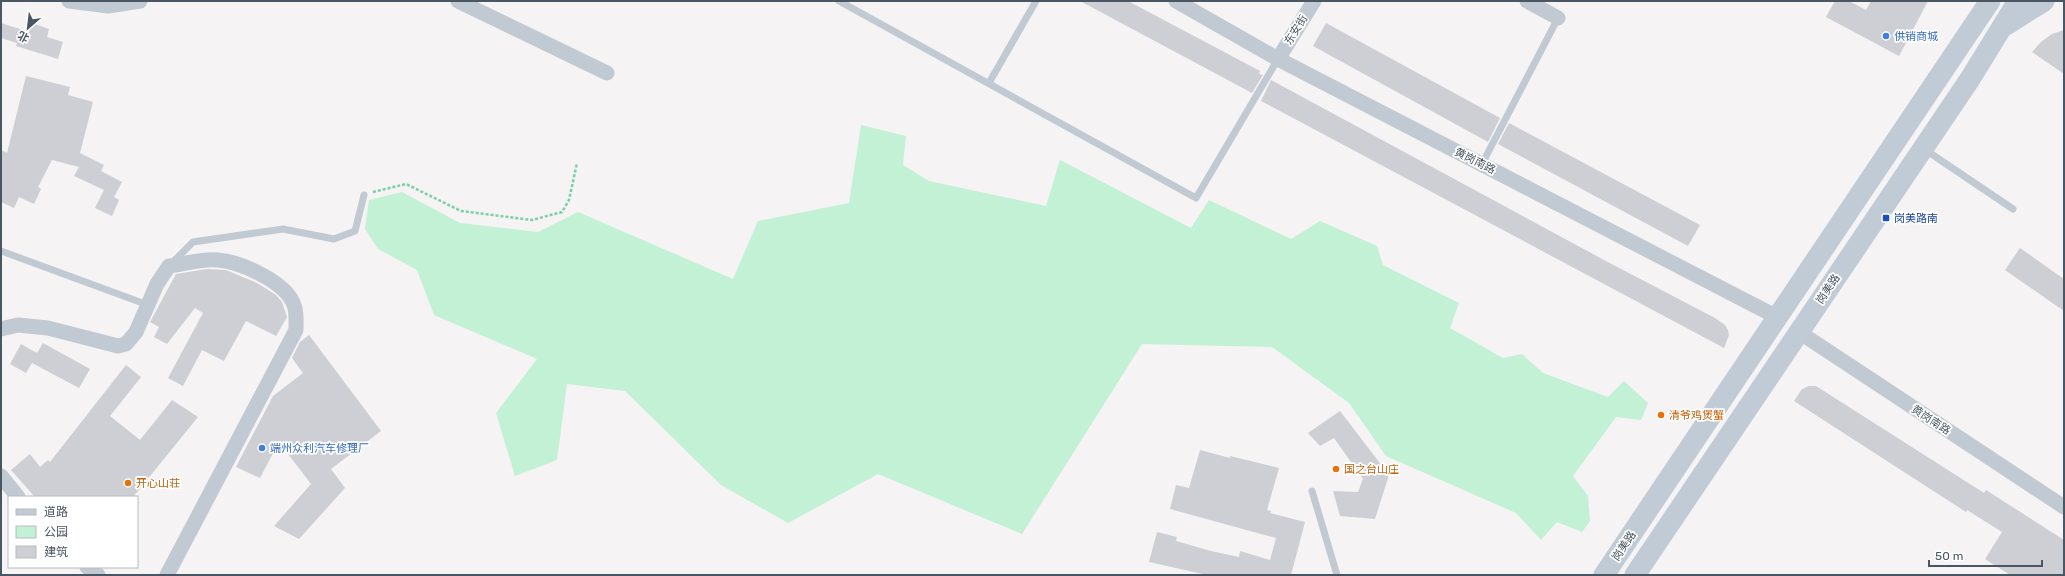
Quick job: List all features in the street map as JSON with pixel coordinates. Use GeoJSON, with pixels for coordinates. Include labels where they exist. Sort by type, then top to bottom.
{"type":"FeatureCollection","features":[{"type":"Feature","properties":{"kind":"main road","name":"岗美路"},"geometry":{"type":"LineString","coordinates":[[1604,575],[1947,64],[1980,9],[1990,1]]}},
{"type":"Feature","properties":{"kind":"main road","name":"岗美路"},"geometry":{"type":"LineString","coordinates":[[1634,575],[1970,79],[2018,1]]}},
{"type":"Feature","properties":{"kind":"main road"},"geometry":{"type":"LineString","coordinates":[[2002,28],[2044,1]]}},
{"type":"Feature","properties":{"kind":"main road"},"geometry":{"type":"LineString","coordinates":[[1947,64],[1970,79]]}},
{"type":"Feature","properties":{"kind":"street"},"geometry":{"type":"LineString","coordinates":[[69,1],[108,4],[140,1]]}},
{"type":"Feature","properties":{"kind":"street"},"geometry":{"type":"LineString","coordinates":[[458,1],[607,73]]}},
{"type":"Feature","properties":{"kind":"street","name":"黄岗南路"},"geometry":{"type":"LineString","coordinates":[[1176,1],[1278,59],[1777,317]]}},
{"type":"Feature","properties":{"kind":"street","name":"东安街"},"geometry":{"type":"LineString","coordinates":[[1278,59],[1314,1]]}},
{"type":"Feature","properties":{"kind":"street"},"geometry":{"type":"LineString","coordinates":[[1527,1],[1558,18]]}},
{"type":"Feature","properties":{"kind":"street"},"geometry":{"type":"LineString","coordinates":[[1,329],[18,325],[48,328],[118,346],[126,344],[136,332],[157,284],[169,266],[217,259],[249,268],[281,288],[289,297],[295,306],[296,330],[167,575]]}},
{"type":"Feature","properties":{"kind":"street","name":"黄岗南路"},"geometry":{"type":"LineString","coordinates":[[1799,332],[2064,507]]}},
{"type":"Feature","properties":{"kind":"street"},"geometry":{"type":"LineString","coordinates":[[1,476],[17,496]]}},
{"type":"Feature","properties":{"kind":"street"},"geometry":{"type":"LineString","coordinates":[[88,568],[98,575]]}},
{"type":"Feature","properties":{"kind":"lane"},"geometry":{"type":"LineString","coordinates":[[839,1],[1196,198],[1278,59]]}},
{"type":"Feature","properties":{"kind":"lane"},"geometry":{"type":"LineString","coordinates":[[989,84],[1036,1]]}},
{"type":"Feature","properties":{"kind":"lane"},"geometry":{"type":"LineString","coordinates":[[1482,164],[1558,18]]}},
{"type":"Feature","properties":{"kind":"lane"},"geometry":{"type":"LineString","coordinates":[[1923,149],[2013,209]]}},
{"type":"Feature","properties":{"kind":"lane"},"geometry":{"type":"LineString","coordinates":[[169,266],[182,256],[193,242],[283,229],[334,240],[355,231],[364,194]]}},
{"type":"Feature","properties":{"kind":"lane"},"geometry":{"type":"LineString","coordinates":[[1,251],[148,304]]}},
{"type":"Feature","properties":{"kind":"lane"},"geometry":{"type":"LineString","coordinates":[[1312,491],[1337,575]]}},
{"type":"Feature","properties":{"kind":"path"},"geometry":{"type":"LineString","coordinates":[[364,194],[406,184],[461,211],[532,220],[562,212],[569,200],[577,163]]}},
{"type":"Feature","properties":{"kind":"green space"},"geometry":{"type":"Polygon","coordinates":[[[861,125],[906,136],[903,165],[929,181],[1046,206],[1060,160],[1191,228],[1209,200],[1291,239],[1320,221],[1377,246],[1383,265],[1459,303],[1450,328],[1503,358],[1522,354],[1543,373],[1608,397],[1624,381],[1648,403],[1641,420],[1616,417],[1573,476],[1588,496],[1590,521],[1582,532],[1557,522],[1541,540],[1516,513],[1386,456],[1349,403],[1272,347],[1142,344],[1022,534],[878,474],[788,523],[721,485],[625,391],[567,384],[557,460],[515,476],[496,413],[537,359],[434,315],[417,270],[378,249],[365,229],[369,200],[402,192],[460,223],[538,232],[578,212],[733,279],[758,221],[849,203],[861,125]]]}},
{"type":"Feature","properties":{"kind":"building"},"geometry":{"type":"Polygon","coordinates":[[[1080,1],[1128,1],[1260,71],[1259,74],[1263,75],[1252,93],[1080,1]]]}},
{"type":"Feature","properties":{"kind":"building","name":"供销商城"},"geometry":{"type":"Polygon","coordinates":[[[1835,1],[1849,1],[1866,10],[1871,1],[1928,1],[1899,56],[1826,17],[1835,1]]]}},
{"type":"Feature","properties":{"kind":"building"},"geometry":{"type":"Polygon","coordinates":[[[1,23],[29,32],[32,23],[49,29],[47,37],[63,42],[58,59],[16,46],[17,43],[1,38],[1,23]]]}},
{"type":"Feature","properties":{"kind":"building"},"geometry":{"type":"Polygon","coordinates":[[[1326,23],[1500,118],[1488,142],[1313,46],[1326,23]]]}},
{"type":"Feature","properties":{"kind":"building"},"geometry":{"type":"Polygon","coordinates":[[[2064,30],[2064,74],[2032,52],[2041,42],[2052,34],[2064,30]]]}},
{"type":"Feature","properties":{"kind":"building"},"geometry":{"type":"Polygon","coordinates":[[[26,76],[70,87],[68,95],[93,102],[80,153],[104,165],[101,171],[122,182],[114,197],[119,200],[112,216],[95,208],[104,190],[74,176],[79,167],[52,160],[38,187],[41,189],[34,204],[19,197],[14,208],[1,202],[1,150],[7,153],[26,76]]]}},
{"type":"Feature","properties":{"kind":"building"},"geometry":{"type":"Polygon","coordinates":[[[1271,80],[1604,260],[1715,318],[1725,325],[1728,330],[1729,335],[1724,348],[1261,101],[1271,80]]]}},
{"type":"Feature","properties":{"kind":"building"},"geometry":{"type":"Polygon","coordinates":[[[1509,123],[1700,225],[1688,246],[1498,144],[1509,123]]]}},
{"type":"Feature","properties":{"kind":"building"},"geometry":{"type":"Polygon","coordinates":[[[2020,248],[2064,279],[2064,311],[2005,270],[2020,248]]]}},
{"type":"Feature","properties":{"kind":"building"},"geometry":{"type":"Polygon","coordinates":[[[207,269],[226,270],[257,283],[276,295],[282,302],[287,317],[276,336],[246,321],[224,361],[202,350],[183,386],[168,378],[203,313],[195,308],[167,344],[154,337],[159,327],[150,322],[176,274],[207,269]]]}},
{"type":"Feature","properties":{"kind":"building"},"geometry":{"type":"Polygon","coordinates":[[[309,335],[381,431],[331,469],[345,488],[299,539],[274,526],[311,484],[279,442],[260,478],[236,467],[273,396],[303,373],[292,358],[300,342],[309,335]]]}},
{"type":"Feature","properties":{"kind":"building"},"geometry":{"type":"Polygon","coordinates":[[[43,343],[90,369],[79,388],[32,363],[26,373],[10,364],[21,344],[37,353],[43,343]]]}},
{"type":"Feature","properties":{"kind":"building"},"geometry":{"type":"Polygon","coordinates":[[[126,365],[141,377],[110,416],[140,440],[172,400],[198,417],[134,496],[34,496],[11,470],[30,454],[40,467],[48,460],[50,462],[126,365]]]}},
{"type":"Feature","properties":{"kind":"building"},"geometry":{"type":"Polygon","coordinates":[[[1809,386],[1816,386],[1984,493],[1986,490],[2064,540],[2064,575],[2010,575],[1985,559],[2002,532],[1967,510],[1966,512],[1794,401],[1802,389],[1809,386]]]}},
{"type":"Feature","properties":{"kind":"building"},"geometry":{"type":"Polygon","coordinates":[[[1340,411],[1389,475],[1375,519],[1340,516],[1333,491],[1358,492],[1363,479],[1334,438],[1320,446],[1308,433],[1340,411]]]}},
{"type":"Feature","properties":{"kind":"building"},"geometry":{"type":"Polygon","coordinates":[[[1200,450],[1279,468],[1267,510],[1271,511],[1270,513],[1305,522],[1291,575],[1207,575],[1149,562],[1157,532],[1177,537],[1176,541],[1211,551],[1239,557],[1240,551],[1270,560],[1276,538],[1170,509],[1176,485],[1189,488],[1200,450]]]}},
{"type":"Feature","properties":{"kind":"place","name":"供销商城"},"geometry":{"type":"Point","coordinates":[1886,36]}},
{"type":"Feature","properties":{"kind":"place","name":"岗美路南"},"geometry":{"type":"Point","coordinates":[1886,218]}},
{"type":"Feature","properties":{"kind":"place","name":"清爷鸡煲蟹"},"geometry":{"type":"Point","coordinates":[1661,415]}},
{"type":"Feature","properties":{"kind":"place","name":"端州众利汽车修理厂"},"geometry":{"type":"Point","coordinates":[262,448]}},
{"type":"Feature","properties":{"kind":"place","name":"国之台山庄"},"geometry":{"type":"Point","coordinates":[1336,469]}},
{"type":"Feature","properties":{"kind":"place","name":"开心山荘"},"geometry":{"type":"Point","coordinates":[128,483]}}]}
